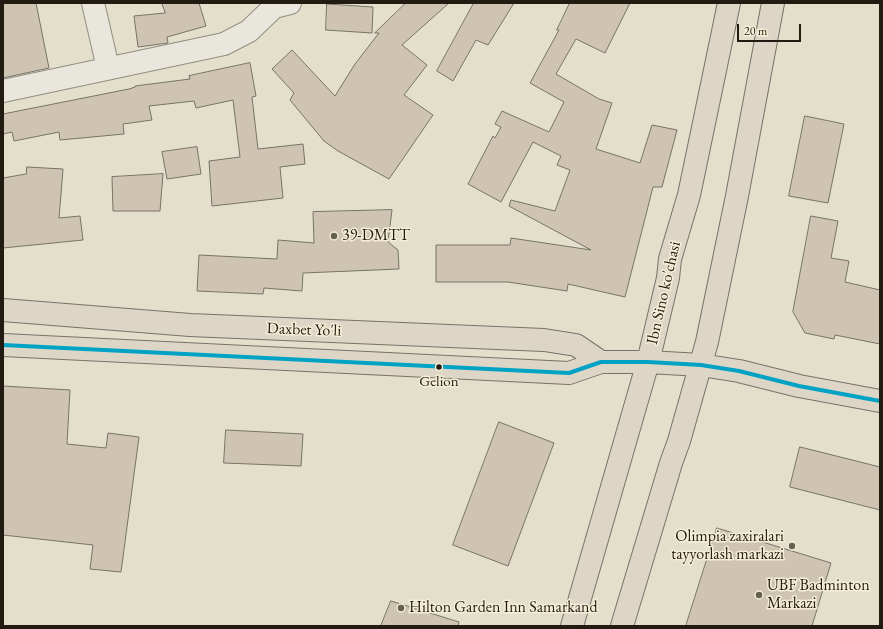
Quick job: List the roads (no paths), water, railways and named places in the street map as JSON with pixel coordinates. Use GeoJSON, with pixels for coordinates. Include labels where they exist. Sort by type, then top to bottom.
{"type":"FeatureCollection","features":[{"type":"Feature","properties":{"kind":"main road","name":"Ibn Sino ko'chasi"},"geometry":{"type":"LineString","coordinates":[[572,626],[648,362],[668,278],[670,260],[689,195],[729,3]]}},
{"type":"Feature","properties":{"kind":"main road"},"geometry":{"type":"LineString","coordinates":[[622,626],[679,441],[707,342],[737,196],[773,3]]}},
{"type":"Feature","properties":{"kind":"main road","name":"Daxbet Yo'li"},"geometry":{"type":"LineString","coordinates":[[3,310],[190,325],[544,340],[576,345],[601,362]]}},
{"type":"Feature","properties":{"kind":"main road","name":"Daxbet Yo'li"},"geometry":{"type":"LineString","coordinates":[[3,345],[569,373],[601,362],[648,362],[701,365],[739,371],[799,386],[880,402]]}},
{"type":"Feature","properties":{"kind":"street"},"geometry":{"type":"LineString","coordinates":[[93,3],[108,68]]}},
{"type":"Feature","properties":{"kind":"street"},"geometry":{"type":"LineString","coordinates":[[3,91],[224,44],[249,31],[274,7],[290,3]]}},
{"type":"Feature","properties":{"kind":"place","name":"39-DMTT"},"geometry":{"type":"Point","coordinates":[334,236]}},
{"type":"Feature","properties":{"kind":"place","name":"Gelion"},"geometry":{"type":"Point","coordinates":[439,367]}},
{"type":"Feature","properties":{"kind":"place","name":"Olimpia zaxiralari tayyorlash markazi"},"geometry":{"type":"Point","coordinates":[792,546]}},
{"type":"Feature","properties":{"kind":"place","name":"UBF Badminton Markazi"},"geometry":{"type":"Point","coordinates":[759,595]}},
{"type":"Feature","properties":{"kind":"place","name":"Hilton Garden Inn Samarkand"},"geometry":{"type":"Point","coordinates":[401,608]}}]}
